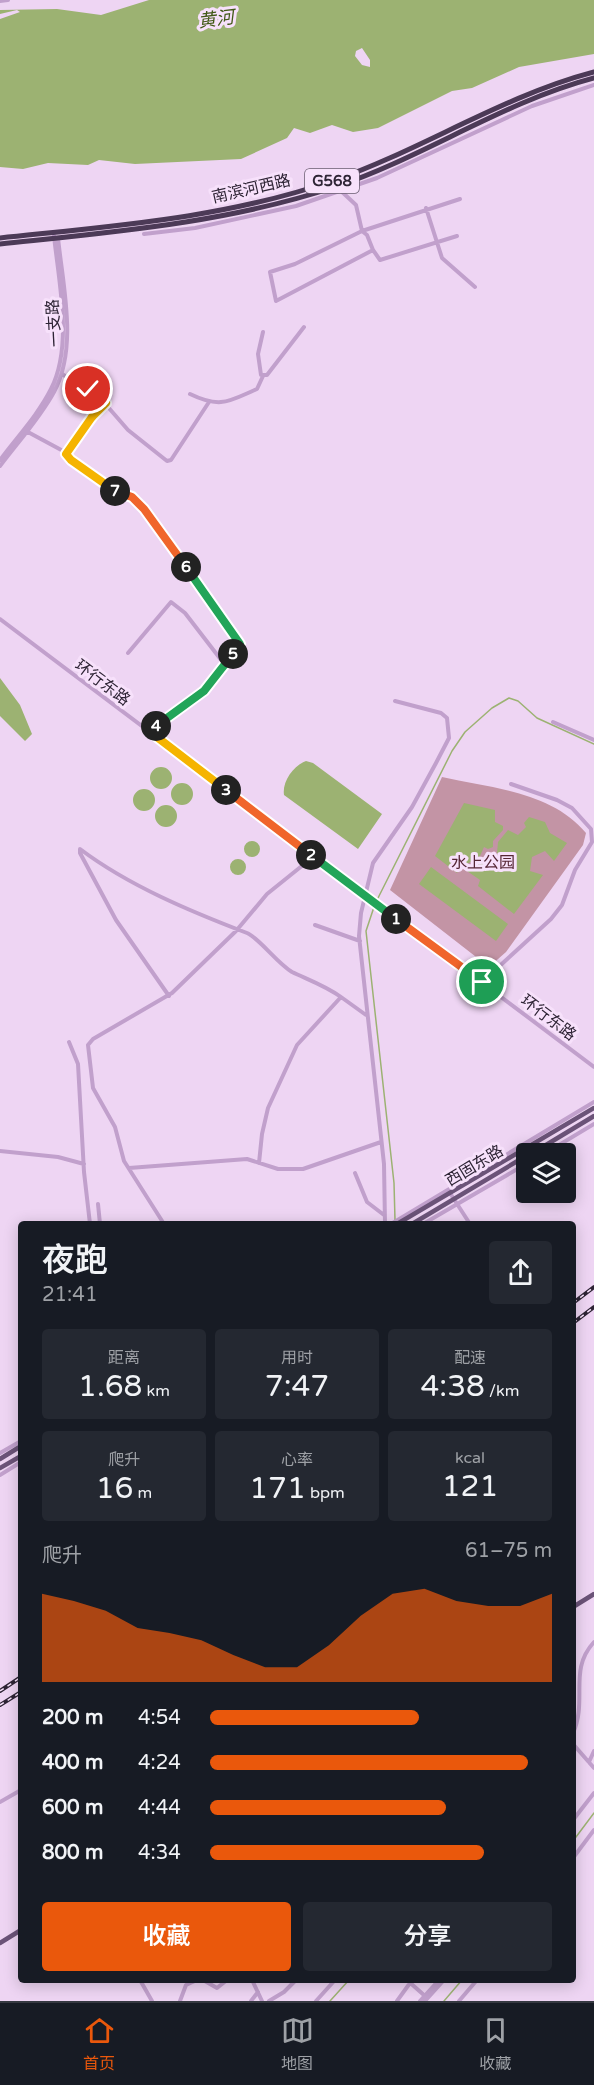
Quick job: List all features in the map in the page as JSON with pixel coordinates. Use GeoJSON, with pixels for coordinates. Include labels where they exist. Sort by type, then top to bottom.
{"type":"FeatureCollection","features":[{"type":"Feature","properties":{"kind":"highway","name":"南滨河西路"},"geometry":{"type":"LineString","coordinates":[[337,186],[509,102],[568,79],[594,72]]}},
{"type":"Feature","properties":{"kind":"highway","name":"南滨河西路"},"geometry":{"type":"LineString","coordinates":[[0,238],[150,229],[265,208],[380,170],[512,108],[594,78]]}},
{"type":"Feature","properties":{"kind":"highway","name":"南滨河西路"},"geometry":{"type":"LineString","coordinates":[[0,244],[56,235]]}},
{"type":"Feature","properties":{"kind":"main road","name":"西固东路"},"geometry":{"type":"LineString","coordinates":[[403,1221],[594,1108]]}},
{"type":"Feature","properties":{"kind":"main road"},"geometry":{"type":"LineString","coordinates":[[549,1143],[594,1116]]}},
{"type":"Feature","properties":{"kind":"main road"},"geometry":{"type":"LineString","coordinates":[[505,1160],[509,1167]]}},
{"type":"Feature","properties":{"kind":"main road","name":"西固东路"},"geometry":{"type":"LineString","coordinates":[[416,1221],[516,1162]]}},
{"type":"Feature","properties":{"kind":"main road"},"geometry":{"type":"LineString","coordinates":[[0,1459],[18,1448]]}},
{"type":"Feature","properties":{"kind":"main road"},"geometry":{"type":"LineString","coordinates":[[0,1468],[18,1458]]}},
{"type":"Feature","properties":{"kind":"main road"},"geometry":{"type":"LineString","coordinates":[[576,1605],[594,1594]]}},
{"type":"Feature","properties":{"kind":"main road"},"geometry":{"type":"LineString","coordinates":[[0,1943],[18,1932]]}},
{"type":"Feature","properties":{"kind":"street"},"geometry":{"type":"LineString","coordinates":[[0,1],[8,0]]}},
{"type":"Feature","properties":{"kind":"street"},"geometry":{"type":"LineString","coordinates":[[144,234],[195,228],[296,206],[337,186],[377,178],[464,136],[556,96],[594,85]]}},
{"type":"Feature","properties":{"kind":"street"},"geometry":{"type":"LineString","coordinates":[[448,138],[464,136]]}},
{"type":"Feature","properties":{"kind":"street"},"geometry":{"type":"LineString","coordinates":[[337,186],[356,205],[362,231],[367,235],[380,260],[457,236]]}},
{"type":"Feature","properties":{"kind":"street"},"geometry":{"type":"LineString","coordinates":[[373,250],[276,301],[270,273],[295,264],[362,231],[426,208],[460,200]]}},
{"type":"Feature","properties":{"kind":"street"},"geometry":{"type":"LineString","coordinates":[[426,208],[442,258],[474,287]]}},
{"type":"Feature","properties":{"kind":"street","name":"一支路"},"geometry":{"type":"LineString","coordinates":[[0,466],[51,397],[62,374],[67,342],[56,235]]}},
{"type":"Feature","properties":{"kind":"street","name":"一支路"},"geometry":{"type":"LineString","coordinates":[[0,460],[48,395],[62,361],[63,342],[56,235]]}},
{"type":"Feature","properties":{"kind":"street"},"geometry":{"type":"LineString","coordinates":[[190,394],[210,402],[229,403],[240,394],[257,389],[263,376],[267,375],[304,327]]}},
{"type":"Feature","properties":{"kind":"street"},"geometry":{"type":"LineString","coordinates":[[263,332],[258,354],[263,376]]}},
{"type":"Feature","properties":{"kind":"street"},"geometry":{"type":"LineString","coordinates":[[62,374],[106,403],[128,430],[167,461],[171,460],[210,402]]}},
{"type":"Feature","properties":{"kind":"street"},"geometry":{"type":"LineString","coordinates":[[66,454],[94,415],[106,403]]}},
{"type":"Feature","properties":{"kind":"street"},"geometry":{"type":"LineString","coordinates":[[26,431],[66,454],[110,489],[132,497],[144,509],[240,644],[204,691],[149,731]]}},
{"type":"Feature","properties":{"kind":"street"},"geometry":{"type":"LineString","coordinates":[[128,653],[171,602],[184,613],[225,664]]}},
{"type":"Feature","properties":{"kind":"street","name":"环行东路"},"geometry":{"type":"LineString","coordinates":[[0,619],[594,1067]]}},
{"type":"Feature","properties":{"kind":"street"},"geometry":{"type":"LineString","coordinates":[[385,1221],[381,1142],[360,941],[361,913],[368,897],[373,863],[412,807],[448,738],[447,718],[441,713],[395,701]]}},
{"type":"Feature","properties":{"kind":"street"},"geometry":{"type":"LineString","coordinates":[[553,722],[594,740]]}},
{"type":"Feature","properties":{"kind":"street"},"geometry":{"type":"LineString","coordinates":[[482,982],[551,920],[562,905],[575,870],[592,842],[591,829],[572,808],[557,800],[512,784]]}},
{"type":"Feature","properties":{"kind":"street"},"geometry":{"type":"LineString","coordinates":[[169,996],[116,920],[80,854],[80,849],[122,876],[221,921],[236,931],[249,934],[278,962],[330,989],[366,1015]]}},
{"type":"Feature","properties":{"kind":"street"},"geometry":{"type":"LineString","coordinates":[[162,1221],[129,1168],[114,1127],[91,1083],[88,1045],[93,1039],[169,996],[236,931],[262,898],[314,857]]}},
{"type":"Feature","properties":{"kind":"street"},"geometry":{"type":"LineString","coordinates":[[315,925],[360,941]]}},
{"type":"Feature","properties":{"kind":"street"},"geometry":{"type":"LineString","coordinates":[[259,1163],[268,1108],[297,1045],[341,998]]}},
{"type":"Feature","properties":{"kind":"street"},"geometry":{"type":"LineString","coordinates":[[69,1042],[78,1064],[90,1221]]}},
{"type":"Feature","properties":{"kind":"street"},"geometry":{"type":"LineString","coordinates":[[403,1221],[594,1102]]}},
{"type":"Feature","properties":{"kind":"street"},"geometry":{"type":"LineString","coordinates":[[562,1143],[594,1124]]}},
{"type":"Feature","properties":{"kind":"street"},"geometry":{"type":"LineString","coordinates":[[129,1168],[247,1160],[286,1170],[303,1169],[381,1142]]}},
{"type":"Feature","properties":{"kind":"street"},"geometry":{"type":"LineString","coordinates":[[0,1151],[58,1157],[84,1164]]}},
{"type":"Feature","properties":{"kind":"street"},"geometry":{"type":"LineString","coordinates":[[428,1221],[516,1170]]}},
{"type":"Feature","properties":{"kind":"street"},"geometry":{"type":"LineString","coordinates":[[356,1173],[367,1202],[385,1215]]}},
{"type":"Feature","properties":{"kind":"street"},"geometry":{"type":"LineString","coordinates":[[450,1193],[468,1221]]}},
{"type":"Feature","properties":{"kind":"street"},"geometry":{"type":"LineString","coordinates":[[98,1204],[100,1221]]}},
{"type":"Feature","properties":{"kind":"street"},"geometry":{"type":"LineString","coordinates":[[0,1453],[18,1443]]}},
{"type":"Feature","properties":{"kind":"street"},"geometry":{"type":"LineString","coordinates":[[0,1474],[18,1464]]}},
{"type":"Feature","properties":{"kind":"street"},"geometry":{"type":"LineString","coordinates":[[576,1725],[579,1717],[579,1664],[594,1642]]}},
{"type":"Feature","properties":{"kind":"street"},"geometry":{"type":"LineString","coordinates":[[576,1747],[594,1768]]}},
{"type":"Feature","properties":{"kind":"street"},"geometry":{"type":"LineString","coordinates":[[589,1762],[594,1751]]}},
{"type":"Feature","properties":{"kind":"street"},"geometry":{"type":"LineString","coordinates":[[0,1802],[18,1792]]}},
{"type":"Feature","properties":{"kind":"street"},"geometry":{"type":"LineString","coordinates":[[576,1816],[594,1793]]}},
{"type":"Feature","properties":{"kind":"street"},"geometry":{"type":"LineString","coordinates":[[576,1854],[594,1830]]}},
{"type":"Feature","properties":{"kind":"street"},"geometry":{"type":"LineString","coordinates":[[142,1983],[152,2001]]}},
{"type":"Feature","properties":{"kind":"street"},"geometry":{"type":"LineString","coordinates":[[180,2001],[186,1985],[190,1983]]}},
{"type":"Feature","properties":{"kind":"street"},"geometry":{"type":"LineString","coordinates":[[208,1983],[217,1988],[223,1983]]}},
{"type":"Feature","properties":{"kind":"street"},"geometry":{"type":"LineString","coordinates":[[254,1983],[262,2001]]}},
{"type":"Feature","properties":{"kind":"street"},"geometry":{"type":"LineString","coordinates":[[269,2001],[293,1983]]}},
{"type":"Feature","properties":{"kind":"street"},"geometry":{"type":"LineString","coordinates":[[316,2001],[332,1983]]}},
{"type":"Feature","properties":{"kind":"street"},"geometry":{"type":"LineString","coordinates":[[397,2001],[407,1983]]}},
{"type":"Feature","properties":{"kind":"street"},"geometry":{"type":"LineString","coordinates":[[409,1983],[425,1999]]}},
{"type":"Feature","properties":{"kind":"street"},"geometry":{"type":"LineString","coordinates":[[425,1999],[437,1983]]}},
{"type":"Feature","properties":{"kind":"street"},"geometry":{"type":"LineString","coordinates":[[420,2001],[441,1983]]}},
{"type":"Feature","properties":{"kind":"street"},"geometry":{"type":"LineString","coordinates":[[459,2001],[474,1983]]}},
{"type":"Feature","properties":{"kind":"street"},"geometry":{"type":"LineString","coordinates":[[251,2001],[258,1992]]}},
{"type":"Feature","properties":{"kind":"green space","name":"水上公园"},"geometry":{"type":"Polygon","coordinates":[[[442,777],[501,789],[539,800],[572,819],[586,833],[583,845],[506,952],[489,967],[390,890],[442,777]]]}},
{"type":"Feature","properties":{"kind":"water","name":"黄河"},"geometry":{"type":"Polygon","coordinates":[[[149,0],[594,0],[594,54],[519,67],[472,88],[452,91],[378,128],[353,132],[332,125],[310,133],[294,128],[287,138],[241,159],[135,164],[99,160],[88,165],[48,163],[23,169],[0,167],[0,19],[20,12],[17,10],[0,14],[0,10],[57,9],[101,15],[149,0]],[[362,48],[356,51],[355,56],[362,65],[370,67],[370,60],[362,48]]]}},
{"type":"Feature","properties":{"kind":"water"},"geometry":{"type":"Polygon","coordinates":[[[0,678],[20,705],[32,734],[25,741],[0,716],[0,678]]]}},
{"type":"Feature","properties":{"kind":"water"},"geometry":{"type":"Polygon","coordinates":[[[306,761],[313,763],[382,814],[358,849],[284,795],[289,775],[306,761]]]}},
{"type":"Feature","properties":{"kind":"water"},"geometry":{"type":"Polygon","coordinates":[[[161,767],[169,770],[172,778],[169,786],[161,789],[153,786],[150,778],[153,770],[161,767]]]}},
{"type":"Feature","properties":{"kind":"water"},"geometry":{"type":"Polygon","coordinates":[[[182,783],[190,786],[193,794],[190,802],[182,805],[174,802],[171,794],[174,786],[182,783]]]}},
{"type":"Feature","properties":{"kind":"water"},"geometry":{"type":"Polygon","coordinates":[[[144,789],[152,792],[155,800],[152,808],[144,811],[136,808],[133,800],[136,792],[144,789]]]}},
{"type":"Feature","properties":{"kind":"water"},"geometry":{"type":"Polygon","coordinates":[[[464,803],[495,810],[495,822],[503,826],[503,830],[493,841],[493,847],[488,849],[484,847],[480,856],[464,866],[461,865],[457,873],[435,856],[464,803]]]}},
{"type":"Feature","properties":{"kind":"water"},"geometry":{"type":"Polygon","coordinates":[[[166,805],[174,808],[177,816],[174,824],[166,827],[158,824],[155,816],[158,808],[166,805]]]}},
{"type":"Feature","properties":{"kind":"water"},"geometry":{"type":"Polygon","coordinates":[[[529,817],[545,822],[550,833],[567,843],[554,861],[545,851],[532,857],[530,871],[543,875],[514,914],[478,886],[480,880],[467,871],[472,864],[480,860],[497,868],[504,856],[497,853],[498,842],[508,830],[518,835],[526,827],[524,823],[529,817]]]}},
{"type":"Feature","properties":{"kind":"water"},"geometry":{"type":"Polygon","coordinates":[[[249,841],[255,841],[260,849],[258,855],[249,857],[244,852],[244,846],[249,841]]]}},
{"type":"Feature","properties":{"kind":"water"},"geometry":{"type":"Polygon","coordinates":[[[235,859],[241,859],[246,867],[244,873],[235,875],[230,870],[230,864],[235,859]]]}},
{"type":"Feature","properties":{"kind":"water"},"geometry":{"type":"Polygon","coordinates":[[[431,867],[508,924],[496,941],[419,884],[431,867]]]}},
{"type":"Feature","properties":{"kind":"waterway"},"geometry":{"type":"LineString","coordinates":[[377,900],[452,751],[465,732],[492,708],[509,698],[518,701],[537,718],[594,744]]}},
{"type":"Feature","properties":{"kind":"waterway"},"geometry":{"type":"LineString","coordinates":[[375,904],[366,931],[394,1183],[395,1220]]}},
{"type":"Feature","properties":{"kind":"waterway"},"geometry":{"type":"LineString","coordinates":[[576,1837],[594,1813]]}},
{"type":"Feature","properties":{"kind":"waterway"},"geometry":{"type":"LineString","coordinates":[[330,2001],[346,1983]]}},
{"type":"Feature","properties":{"kind":"waterway"},"geometry":{"type":"LineString","coordinates":[[444,2001],[459,1983]]}},
{"type":"Feature","properties":{"kind":"railway"},"geometry":{"type":"LineString","coordinates":[[576,1301],[594,1287]]}},
{"type":"Feature","properties":{"kind":"railway"},"geometry":{"type":"LineString","coordinates":[[576,1321],[594,1307]]}},
{"type":"Feature","properties":{"kind":"railway"},"geometry":{"type":"LineString","coordinates":[[0,1691],[18,1679]]}},
{"type":"Feature","properties":{"kind":"railway"},"geometry":{"type":"LineString","coordinates":[[0,1705],[18,1694]]}},
{"type":"Feature","properties":{"kind":"route"},"geometry":{"type":"LineString","coordinates":[[88,389],[106,403],[94,415],[66,454],[110,489],[132,497],[144,509],[240,644],[204,691],[149,731],[482,982]]}}]}
